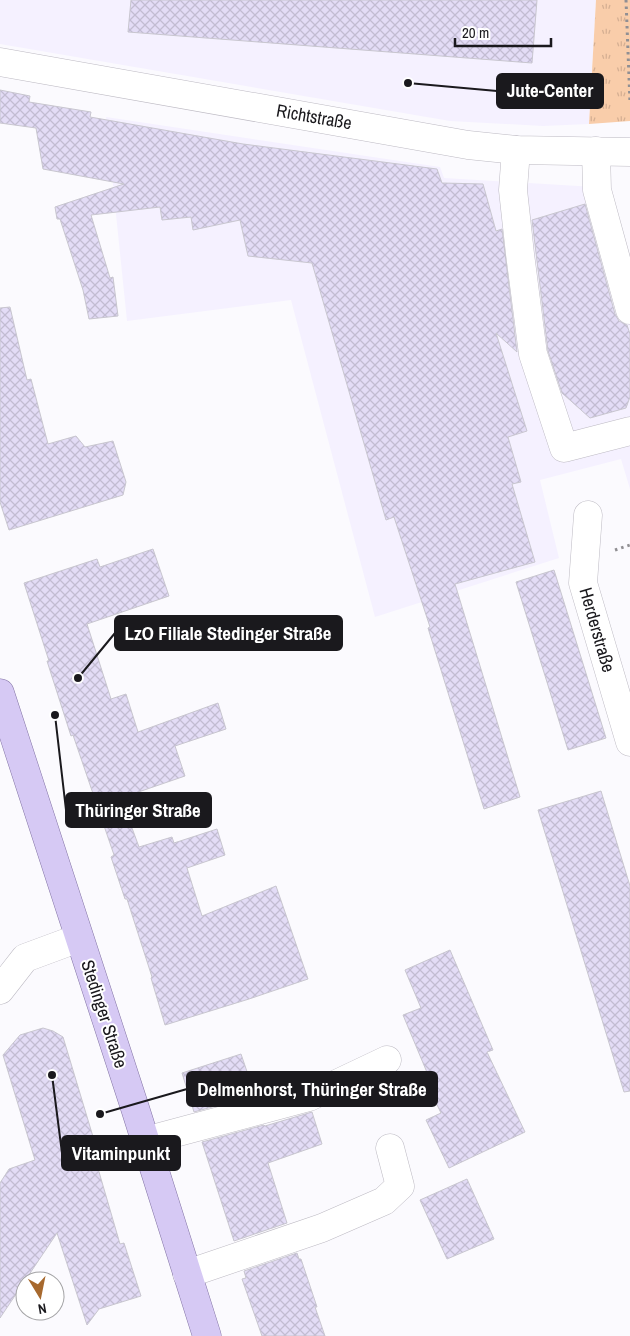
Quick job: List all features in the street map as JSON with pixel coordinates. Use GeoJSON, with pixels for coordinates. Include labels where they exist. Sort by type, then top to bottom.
{"type":"FeatureCollection","features":[{"type":"Feature","properties":{"kind":"main road","name":"Stedinger Straße"},"geometry":{"type":"LineString","coordinates":[[0,693],[206,1336]]}},
{"type":"Feature","properties":{"kind":"street","name":"Richtstraße"},"geometry":{"type":"LineString","coordinates":[[0,62],[468,145],[516,150],[630,152]]}},
{"type":"Feature","properties":{"kind":"street"},"geometry":{"type":"LineString","coordinates":[[516,150],[513,190],[533,354],[564,448],[630,431]]}},
{"type":"Feature","properties":{"kind":"street"},"geometry":{"type":"LineString","coordinates":[[596,151],[597,190],[630,310]]}},
{"type":"Feature","properties":{"kind":"street","name":"Herderstraße"},"geometry":{"type":"LineString","coordinates":[[588,515],[582,583],[630,742]]}},
{"type":"Feature","properties":{"kind":"street"},"geometry":{"type":"LineString","coordinates":[[0,990],[25,958],[79,938]]}},
{"type":"Feature","properties":{"kind":"street"},"geometry":{"type":"LineString","coordinates":[[145,1141],[309,1097],[387,1060]]}},
{"type":"Feature","properties":{"kind":"street"},"geometry":{"type":"LineString","coordinates":[[187,1274],[322,1228],[384,1201],[400,1186],[390,1148]]}},
{"type":"Feature","properties":{"kind":"path"},"geometry":{"type":"LineString","coordinates":[[626,0],[630,103]]}},
{"type":"Feature","properties":{"kind":"shaded area"},"geometry":{"type":"Polygon","coordinates":[[[0,0],[596,0],[589,124],[543,126],[450,121],[0,44],[0,0]]]}},
{"type":"Feature","properties":{"kind":"shaded area"},"geometry":{"type":"Polygon","coordinates":[[[106,117],[440,167],[444,178],[611,188],[630,258],[630,489],[621,459],[540,480],[559,558],[375,617],[291,300],[127,321],[106,117]]]}},
{"type":"Feature","properties":{"kind":"green space"},"geometry":{"type":"Polygon","coordinates":[[[596,0],[630,0],[630,121],[589,124],[596,0]]]}},
{"type":"Feature","properties":{"kind":"building"},"geometry":{"type":"Polygon","coordinates":[[[131,0],[537,0],[532,63],[128,32],[131,0]]]}},
{"type":"Feature","properties":{"kind":"building"},"geometry":{"type":"Polygon","coordinates":[[[0,90],[30,96],[29,102],[91,112],[90,117],[243,144],[437,169],[442,183],[483,184],[496,231],[502,229],[517,352],[496,333],[527,431],[508,437],[521,482],[512,484],[535,562],[455,584],[520,797],[484,809],[428,628],[430,627],[394,517],[386,520],[312,263],[248,256],[240,220],[193,230],[191,217],[162,220],[160,207],[91,215],[110,278],[113,277],[118,316],[89,319],[83,290],[60,219],[57,219],[55,207],[124,184],[43,169],[36,128],[0,123],[0,90]]]}},
{"type":"Feature","properties":{"kind":"building"},"geometry":{"type":"Polygon","coordinates":[[[585,204],[615,314],[619,321],[627,325],[630,334],[630,397],[626,408],[590,418],[562,393],[548,351],[532,220],[585,204]]]}},
{"type":"Feature","properties":{"kind":"building"},"geometry":{"type":"Polygon","coordinates":[[[10,307],[27,380],[31,379],[48,444],[76,436],[85,447],[113,441],[126,482],[123,495],[9,530],[0,502],[0,308],[10,307]]]}},
{"type":"Feature","properties":{"kind":"building"},"geometry":{"type":"Polygon","coordinates":[[[153,549],[169,596],[87,624],[111,699],[126,694],[138,732],[218,703],[226,729],[175,746],[185,776],[121,798],[139,847],[172,837],[174,843],[217,829],[225,855],[187,868],[202,916],[276,886],[308,979],[165,1025],[127,899],[125,899],[111,857],[114,855],[73,735],[71,736],[24,583],[97,559],[100,567],[153,549]]]}},
{"type":"Feature","properties":{"kind":"building"},"geometry":{"type":"Polygon","coordinates":[[[554,570],[606,738],[568,750],[516,582],[554,570]]]}},
{"type":"Feature","properties":{"kind":"building"},"geometry":{"type":"Polygon","coordinates":[[[601,791],[630,886],[630,1091],[624,1092],[538,810],[601,791]]]}},
{"type":"Feature","properties":{"kind":"building"},"geometry":{"type":"Polygon","coordinates":[[[450,950],[493,1050],[487,1052],[525,1132],[449,1168],[426,1120],[441,1113],[427,1084],[431,1082],[403,1015],[421,1008],[405,970],[450,950]]]}},
{"type":"Feature","properties":{"kind":"building"},"geometry":{"type":"Polygon","coordinates":[[[43,1028],[63,1037],[94,1140],[90,1141],[120,1244],[124,1243],[141,1296],[99,1309],[87,1325],[57,1233],[32,1271],[15,1271],[15,1296],[0,1318],[0,1183],[9,1169],[35,1160],[3,1055],[20,1035],[43,1028]]]}},
{"type":"Feature","properties":{"kind":"building"},"geometry":{"type":"Polygon","coordinates":[[[241,1054],[255,1095],[194,1112],[182,1073],[241,1054]]]}},
{"type":"Feature","properties":{"kind":"building"},"geometry":{"type":"Polygon","coordinates":[[[312,1112],[322,1144],[268,1163],[287,1223],[234,1241],[202,1142],[312,1112]]]}},
{"type":"Feature","properties":{"kind":"building"},"geometry":{"type":"Polygon","coordinates":[[[467,1179],[494,1239],[447,1259],[420,1200],[467,1179]]]}},
{"type":"Feature","properties":{"kind":"building"},"geometry":{"type":"Polygon","coordinates":[[[297,1253],[299,1259],[301,1259],[325,1336],[262,1336],[242,1279],[246,1278],[244,1271],[297,1253]]]}},
{"type":"Feature","properties":{"kind":"place","name":"Jute-Center"},"geometry":{"type":"Point","coordinates":[408,83]}},
{"type":"Feature","properties":{"kind":"place","name":"LzO Filiale Stedinger Straße"},"geometry":{"type":"Point","coordinates":[78,678]}},
{"type":"Feature","properties":{"kind":"place","name":"Thüringer Straße"},"geometry":{"type":"Point","coordinates":[55,715]}},
{"type":"Feature","properties":{"kind":"place","name":"Vitaminpunkt"},"geometry":{"type":"Point","coordinates":[52,1075]}},
{"type":"Feature","properties":{"kind":"place","name":"Delmenhorst, Thüringer Straße"},"geometry":{"type":"Point","coordinates":[100,1114]}}]}
